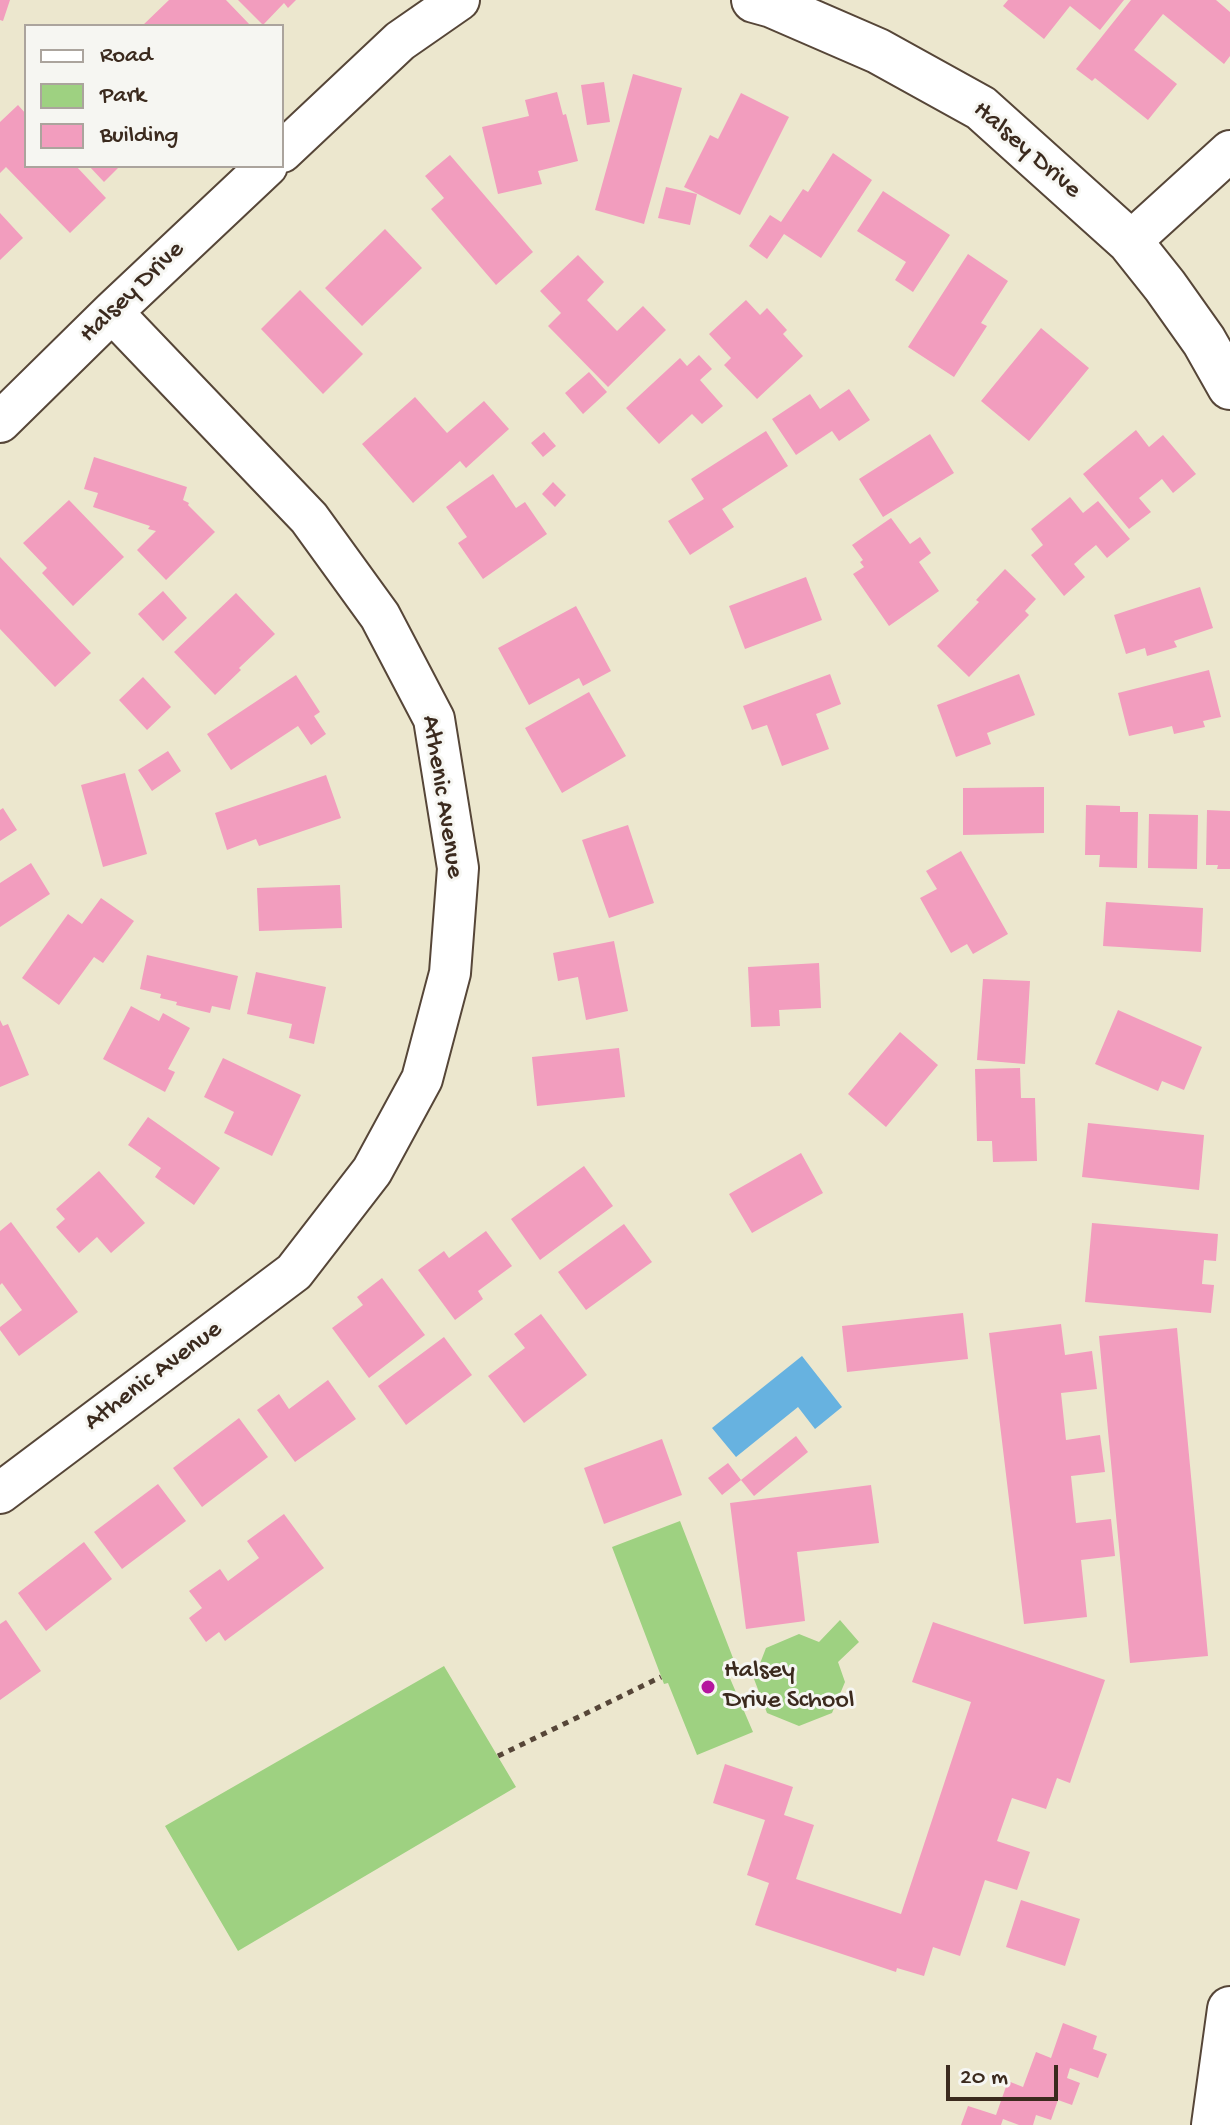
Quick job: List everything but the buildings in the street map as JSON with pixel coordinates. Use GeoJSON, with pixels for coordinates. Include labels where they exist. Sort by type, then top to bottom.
{"type":"FeatureCollection","features":[{"type":"Feature","properties":{"kind":"street"},"geometry":{"type":"LineString","coordinates":[[284,150],[400,41],[459,0]]}},
{"type":"Feature","properties":{"kind":"street","name":"Halsey Drive"},"geometry":{"type":"LineString","coordinates":[[754,0],[878,51],[981,108],[1130,242],[1204,341],[1230,387]]}},
{"type":"Feature","properties":{"kind":"street"},"geometry":{"type":"LineString","coordinates":[[1130,242],[1230,151]]}},
{"type":"Feature","properties":{"kind":"street","name":"Halsey Drive"},"geometry":{"type":"LineString","coordinates":[[0,422],[265,168]]}},
{"type":"Feature","properties":{"kind":"street","name":"Athenic Avenue"},"geometry":{"type":"LineString","coordinates":[[0,1493],[294,1272],[372,1171],[422,1079],[450,973],[458,868],[434,719],[428,706],[380,616],[309,518],[112,312]]}},
{"type":"Feature","properties":{"kind":"street"},"geometry":{"type":"LineString","coordinates":[[1214,2125],[1230,2009]]}},
{"type":"Feature","properties":{"kind":"path"},"geometry":{"type":"LineString","coordinates":[[498,1756],[661,1677]]}},
{"type":"Feature","properties":{"kind":"green space"},"geometry":{"type":"Polygon","coordinates":[[[680,1521],[733,1658],[723,1662],[753,1732],[697,1755],[668,1683],[664,1684],[612,1547],[680,1521]]]}},
{"type":"Feature","properties":{"kind":"green space"},"geometry":{"type":"Polygon","coordinates":[[[840,1620],[859,1642],[838,1662],[845,1682],[832,1713],[799,1726],[767,1713],[754,1679],[766,1648],[799,1634],[819,1642],[840,1620]]]}},
{"type":"Feature","properties":{"kind":"green space"},"geometry":{"type":"Polygon","coordinates":[[[444,1666],[516,1787],[238,1951],[165,1826],[444,1666]]]}},
{"type":"Feature","properties":{"kind":"water"},"geometry":{"type":"Polygon","coordinates":[[[802,1356],[842,1407],[815,1429],[798,1407],[736,1457],[712,1428],[802,1356]]]}},
{"type":"Feature","properties":{"kind":"place","name":"Halsey Drive School"},"geometry":{"type":"Point","coordinates":[708,1687]}}]}
